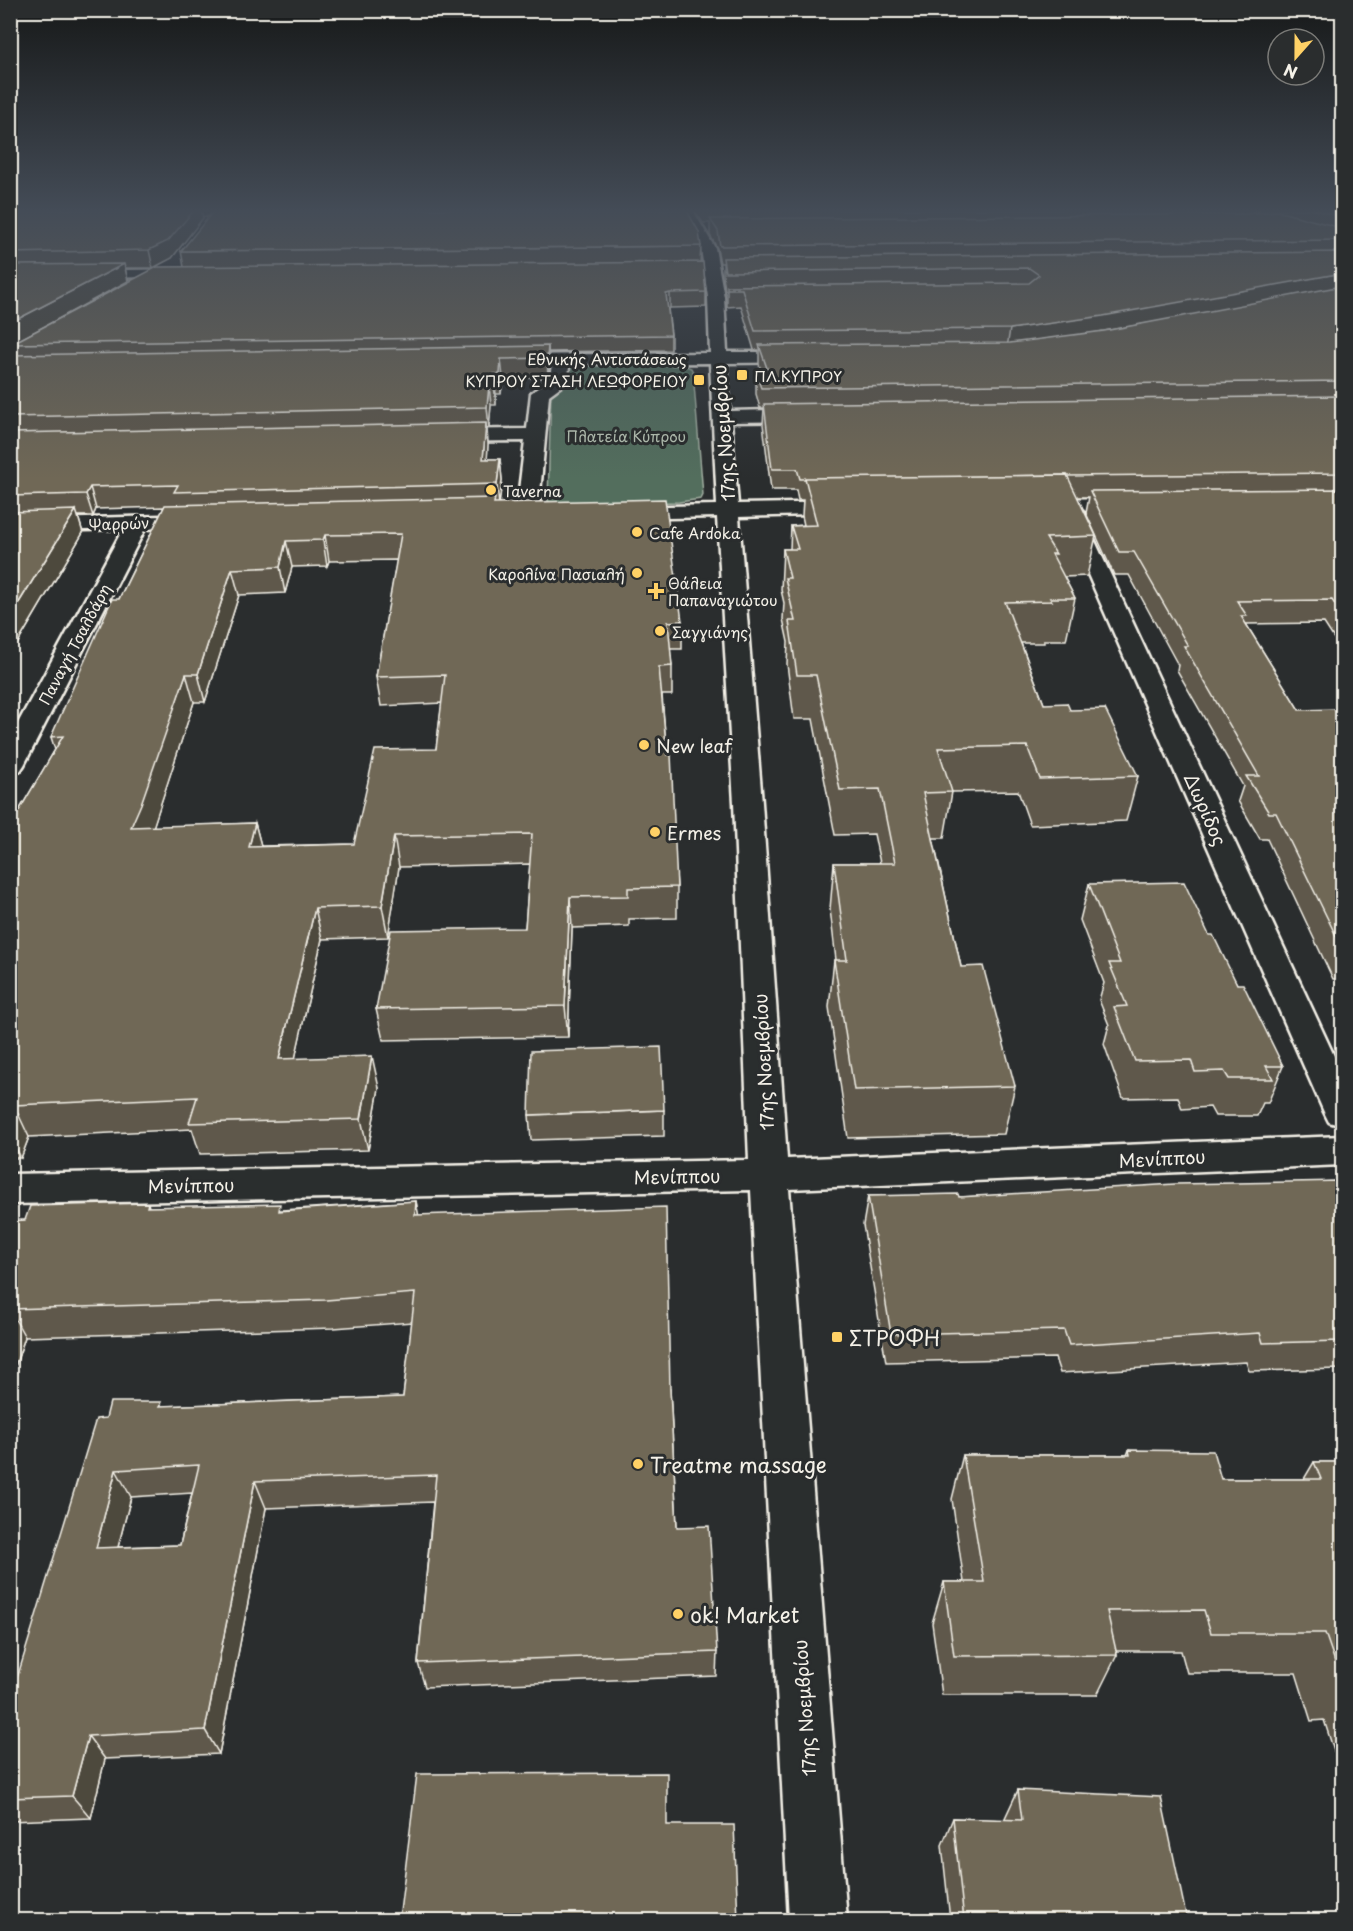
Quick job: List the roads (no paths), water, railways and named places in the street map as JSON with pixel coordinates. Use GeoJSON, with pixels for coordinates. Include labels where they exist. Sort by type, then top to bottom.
{"type":"FeatureCollection","features":[{"type":"Feature","properties":{"kind":"street","name":"17ης Νοεμβρίου"},"geometry":{"type":"LineString","coordinates":[[722,299],[718,357],[818,1920]]}},
{"type":"Feature","properties":{"kind":"street","name":"Εθνικής Αντιστάσεως"},"geometry":{"type":"LineString","coordinates":[[490,359],[821,356]]}},
{"type":"Feature","properties":{"kind":"street"},"geometry":{"type":"LineString","coordinates":[[527,515],[540,393],[559,381],[561,358]]}},
{"type":"Feature","properties":{"kind":"street"},"geometry":{"type":"LineString","coordinates":[[722,417],[829,415]]}},
{"type":"Feature","properties":{"kind":"street"},"geometry":{"type":"LineString","coordinates":[[416,437],[534,435]]}},
{"type":"Feature","properties":{"kind":"street"},"geometry":{"type":"LineString","coordinates":[[1010,506],[1152,504]]}},
{"type":"Feature","properties":{"kind":"street","name":"Δωρίδος"},"geometry":{"type":"LineString","coordinates":[[1069,505],[1342,1112]]}},
{"type":"Feature","properties":{"kind":"street"},"geometry":{"type":"LineString","coordinates":[[596,513],[870,507]]}},
{"type":"Feature","properties":{"kind":"street"},"geometry":{"type":"LineString","coordinates":[[503,515],[550,514]]}},
{"type":"Feature","properties":{"kind":"street","name":"Ψαρρών"},"geometry":{"type":"LineString","coordinates":[[10,526],[220,521]]}},
{"type":"Feature","properties":{"kind":"street","name":"Παναγή Τσαλδάρη"},"geometry":{"type":"LineString","coordinates":[[10,765],[138,522]]}},
{"type":"Feature","properties":{"kind":"street","name":"Μενίππου"},"geometry":{"type":"LineString","coordinates":[[10,1189],[769,1175],[1342,1150]]}},
{"type":"Feature","properties":{"kind":"place","name":"ΠΛ.ΚΥΠΡΟΥ"},"geometry":{"type":"Point","coordinates":[742,375]}},
{"type":"Feature","properties":{"kind":"place","name":"ΚΥΠΡΟΥ ΣΤΑΣΗ ΛΕΩΦΟΡΕΙΟΥ"},"geometry":{"type":"Point","coordinates":[699,380]}},
{"type":"Feature","properties":{"kind":"place","name":"Taverna"},"geometry":{"type":"Point","coordinates":[491,490]}},
{"type":"Feature","properties":{"kind":"place","name":"Cafe Ardoka"},"geometry":{"type":"Point","coordinates":[637,532]}},
{"type":"Feature","properties":{"kind":"place","name":"Καρολίνα Πασιαλή"},"geometry":{"type":"Point","coordinates":[637,573]}},
{"type":"Feature","properties":{"kind":"place","name":"Θάλεια Παπαναγιώτου"},"geometry":{"type":"Point","coordinates":[656,591]}},
{"type":"Feature","properties":{"kind":"place","name":"Σαγγιάνης"},"geometry":{"type":"Point","coordinates":[660,631]}},
{"type":"Feature","properties":{"kind":"place","name":"New leaf"},"geometry":{"type":"Point","coordinates":[644,745]}},
{"type":"Feature","properties":{"kind":"place","name":"Ermes"},"geometry":{"type":"Point","coordinates":[655,832]}},
{"type":"Feature","properties":{"kind":"place","name":"ΣΤΡΟΦΗ"},"geometry":{"type":"Point","coordinates":[837,1337]}},
{"type":"Feature","properties":{"kind":"place","name":"Treatme massage"},"geometry":{"type":"Point","coordinates":[638,1464]}},
{"type":"Feature","properties":{"kind":"place","name":"ok! Market"},"geometry":{"type":"Point","coordinates":[678,1614]}},
{"type":"Feature","properties":{"kind":"park label","name":"Πλατεία Κύπρου"},"geometry":{"type":"Point","coordinates":[626,435]}}]}
